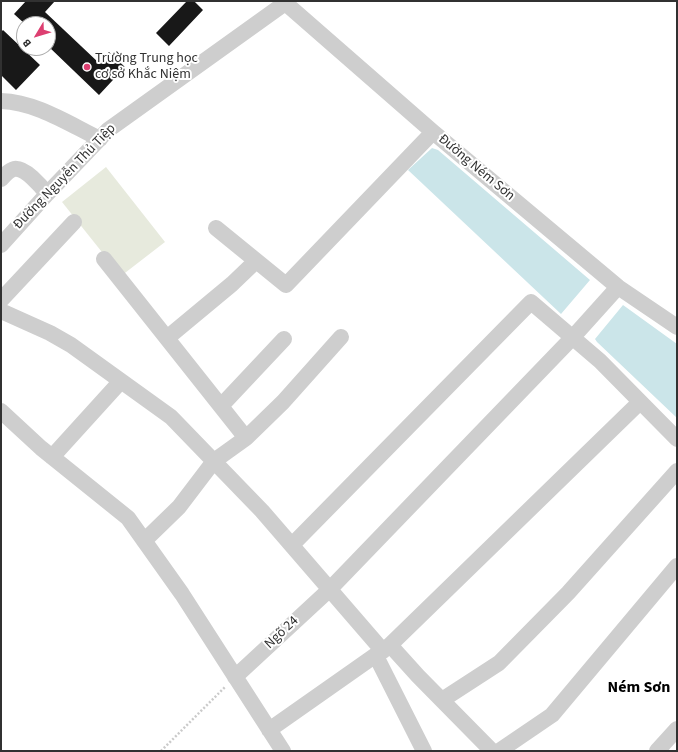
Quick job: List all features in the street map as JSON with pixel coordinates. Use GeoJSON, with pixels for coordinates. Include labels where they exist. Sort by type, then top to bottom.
{"type":"FeatureCollection","features":[{"type":"Feature","properties":{"kind":"street","name":"Đường Ném Sơn"},"geometry":{"type":"LineString","coordinates":[[285,2],[433,132],[618,287],[677,327]]}},
{"type":"Feature","properties":{"kind":"street","name":"Đường Nguyễn Thủ Tiệp"},"geometry":{"type":"LineString","coordinates":[[1,245],[108,130],[285,2]]}},
{"type":"Feature","properties":{"kind":"street"},"geometry":{"type":"LineString","coordinates":[[1,101],[11,101],[37,109],[100,139]]}},
{"type":"Feature","properties":{"kind":"street"},"geometry":{"type":"LineString","coordinates":[[216,228],[286,285],[433,132]]}},
{"type":"Feature","properties":{"kind":"street"},"geometry":{"type":"LineString","coordinates":[[1,179],[9,171],[18,169],[37,182],[47,194]]}},
{"type":"Feature","properties":{"kind":"street"},"geometry":{"type":"LineString","coordinates":[[1,300],[74,222]]}},
{"type":"Feature","properties":{"kind":"street"},"geometry":{"type":"LineString","coordinates":[[104,258],[246,438]]}},
{"type":"Feature","properties":{"kind":"street"},"geometry":{"type":"LineString","coordinates":[[167,338],[232,284],[256,261]]}},
{"type":"Feature","properties":{"kind":"street","name":"Ngõ 24"},"geometry":{"type":"LineString","coordinates":[[235,677],[329,590],[573,337],[618,287]]}},
{"type":"Feature","properties":{"kind":"street"},"geometry":{"type":"LineString","coordinates":[[292,545],[531,302],[600,361],[677,439]]}},
{"type":"Feature","properties":{"kind":"street"},"geometry":{"type":"LineString","coordinates":[[1,311],[50,333],[71,345],[171,417],[262,511],[383,651],[442,700],[492,751]]}},
{"type":"Feature","properties":{"kind":"street"},"geometry":{"type":"LineString","coordinates":[[144,542],[179,507],[214,461],[246,438],[283,402],[341,337]]}},
{"type":"Feature","properties":{"kind":"street"},"geometry":{"type":"LineString","coordinates":[[221,406],[284,339]]}},
{"type":"Feature","properties":{"kind":"street"},"geometry":{"type":"LineString","coordinates":[[52,457],[121,381]]}},
{"type":"Feature","properties":{"kind":"street"},"geometry":{"type":"LineString","coordinates":[[269,730],[383,651],[640,402]]}},
{"type":"Feature","properties":{"kind":"street"},"geometry":{"type":"LineString","coordinates":[[1,411],[52,457],[128,518],[182,594],[283,751]]}},
{"type":"Feature","properties":{"kind":"street"},"geometry":{"type":"LineString","coordinates":[[442,700],[499,663],[568,593],[677,471]]}},
{"type":"Feature","properties":{"kind":"street"},"geometry":{"type":"LineString","coordinates":[[499,751],[552,715],[677,566]]}},
{"type":"Feature","properties":{"kind":"street"},"geometry":{"type":"LineString","coordinates":[[383,651],[424,751]]}},
{"type":"Feature","properties":{"kind":"street"},"geometry":{"type":"LineString","coordinates":[[657,751],[677,729]]}},
{"type":"Feature","properties":{"kind":"path"},"geometry":{"type":"LineString","coordinates":[[161,751],[235,677]]}},
{"type":"Feature","properties":{"kind":"shaded area"},"geometry":{"type":"Polygon","coordinates":[[[106,167],[165,242],[121,276],[62,202],[106,167]]]}},
{"type":"Feature","properties":{"kind":"water"},"geometry":{"type":"Polygon","coordinates":[[[432,148],[438,150],[590,280],[561,314],[408,170],[432,148]]]}},
{"type":"Feature","properties":{"kind":"water"},"geometry":{"type":"Polygon","coordinates":[[[623,305],[677,344],[677,418],[595,339],[623,305]]]}},
{"type":"Feature","properties":{"kind":"building"},"geometry":{"type":"Polygon","coordinates":[[[26,1],[55,1],[45,12],[49,16],[16,16],[14,14],[26,1]]]}},
{"type":"Feature","properties":{"kind":"building"},"geometry":{"type":"Polygon","coordinates":[[[187,1],[194,1],[203,10],[169,46],[156,33],[187,1]]]}},
{"type":"Feature","properties":{"kind":"building"},"geometry":{"type":"Polygon","coordinates":[[[56,22],[99,63],[109,52],[125,67],[99,95],[56,54],[56,22]]]}},
{"type":"Feature","properties":{"kind":"building"},"geometry":{"type":"Polygon","coordinates":[[[3,30],[16,42],[16,56],[30,56],[40,65],[16,90],[1,75],[1,32],[3,30]]]}},
{"type":"Feature","properties":{"kind":"place","name":"Trường Trung học cơ sở Khắc Niệm"},"geometry":{"type":"Point","coordinates":[87,67]}},
{"type":"Feature","properties":{"kind":"district","name":"Ném Sơn"},"geometry":{"type":"Point","coordinates":[639,688]}}]}
